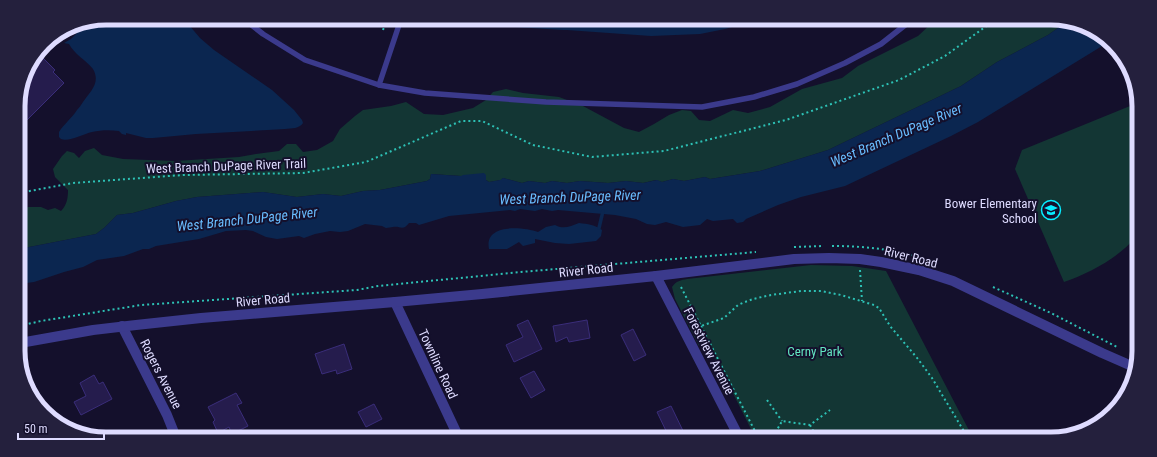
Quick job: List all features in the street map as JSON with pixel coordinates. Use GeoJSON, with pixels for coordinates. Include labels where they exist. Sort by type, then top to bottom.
{"type":"FeatureCollection","features":[{"type":"Feature","properties":{"kind":"street","name":"River Road"},"geometry":{"type":"LineString","coordinates":[[25,342],[122,326],[394,302],[656,276],[794,259],[829,258],[860,259],[902,266],[953,281],[1130,365]]}},
{"type":"Feature","properties":{"kind":"street","name":"Forestview Avenue"},"geometry":{"type":"LineString","coordinates":[[656,276],[736,432]]}},
{"type":"Feature","properties":{"kind":"street","name":"Townline Road"},"geometry":{"type":"LineString","coordinates":[[394,302],[456,432]]}},
{"type":"Feature","properties":{"kind":"street","name":"Rogers Avenue"},"geometry":{"type":"LineString","coordinates":[[122,326],[175,432]]}},
{"type":"Feature","properties":{"kind":"lane"},"geometry":{"type":"LineString","coordinates":[[252,25],[263,34],[305,60],[379,85],[425,93],[546,102],[702,107],[754,97],[797,84],[845,63],[881,44],[905,25]]}},
{"type":"Feature","properties":{"kind":"lane"},"geometry":{"type":"LineString","coordinates":[[379,85],[399,25]]}},
{"type":"Feature","properties":{"kind":"path"},"geometry":{"type":"LineString","coordinates":[[383,30],[385,25]]}},
{"type":"Feature","properties":{"kind":"path","name":"West Branch DuPage River Trail"},"geometry":{"type":"LineString","coordinates":[[25,192],[73,183],[183,175],[303,173],[366,162],[461,122],[482,121],[533,145],[592,157],[664,151],[786,120],[899,80],[945,56],[988,25]]}},
{"type":"Feature","properties":{"kind":"path"},"geometry":{"type":"LineString","coordinates":[[860,259],[862,301]]}},
{"type":"Feature","properties":{"kind":"path"},"geometry":{"type":"LineString","coordinates":[[681,287],[755,432]]}},
{"type":"Feature","properties":{"kind":"path"},"geometry":{"type":"LineString","coordinates":[[701,326],[724,318],[738,306],[753,298],[801,291],[821,291],[874,304],[879,308],[890,326],[932,378],[964,432]]}},
{"type":"Feature","properties":{"kind":"path"},"geometry":{"type":"LineString","coordinates":[[767,400],[782,421],[810,425],[830,410]]}},
{"type":"Feature","properties":{"kind":"path"},"geometry":{"type":"LineString","coordinates":[[776,432],[782,421]]}},
{"type":"Feature","properties":{"kind":"path"},"geometry":{"type":"LineString","coordinates":[[810,425],[814,432]]}},
{"type":"Feature","properties":{"kind":"green space"},"geometry":{"type":"Polygon","coordinates":[[[930,25],[1061,26],[1048,35],[997,62],[961,86],[828,150],[760,171],[710,179],[705,177],[684,181],[673,179],[662,182],[656,180],[643,183],[626,181],[608,183],[580,181],[567,183],[552,181],[545,183],[529,181],[522,183],[503,178],[501,180],[489,182],[486,180],[486,176],[431,174],[430,179],[427,181],[341,196],[323,194],[297,197],[263,192],[197,197],[176,201],[133,213],[117,215],[96,234],[25,248],[25,208],[41,207],[48,210],[55,208],[61,211],[66,204],[68,190],[55,177],[53,169],[67,151],[74,153],[79,158],[85,151],[94,148],[102,155],[123,159],[175,161],[239,157],[279,151],[287,144],[296,144],[303,152],[317,150],[333,141],[340,129],[363,110],[406,102],[424,114],[443,115],[473,108],[486,100],[493,92],[506,89],[523,93],[559,97],[583,106],[624,128],[639,132],[669,115],[682,110],[691,111],[699,120],[710,121],[733,110],[748,113],[770,107],[802,89],[842,78],[858,66],[918,36],[930,25]]]}},
{"type":"Feature","properties":{"kind":"green space"},"geometry":{"type":"Polygon","coordinates":[[[1132,105],[1132,242],[1121,252],[1103,264],[1064,282],[1015,169],[1022,150],[1132,105]]]}},
{"type":"Feature","properties":{"kind":"green space","name":"Cerny Park"},"geometry":{"type":"Polygon","coordinates":[[[811,265],[852,266],[886,271],[970,432],[752,432],[707,342],[699,346],[675,299],[672,287],[677,282],[687,279],[811,265]]]}},
{"type":"Feature","properties":{"kind":"water"},"geometry":{"type":"Polygon","coordinates":[[[189,25],[200,38],[214,50],[272,90],[294,110],[303,123],[293,128],[153,138],[146,138],[126,133],[126,135],[119,131],[109,130],[92,132],[72,139],[61,139],[59,137],[59,132],[94,87],[96,79],[93,69],[74,51],[69,44],[64,43],[71,39],[81,29],[96,26],[189,25]]]}},
{"type":"Feature","properties":{"kind":"water"},"geometry":{"type":"Polygon","coordinates":[[[472,25],[508,25],[507,26],[472,25]]]}},
{"type":"Feature","properties":{"kind":"water"},"geometry":{"type":"Polygon","coordinates":[[[513,25],[740,25],[700,34],[651,36],[515,27],[513,25]]]}},
{"type":"Feature","properties":{"kind":"water","name":"West Branch DuPage River"},"geometry":{"type":"Polygon","coordinates":[[[1061,26],[1077,29],[1087,33],[1104,45],[978,122],[951,136],[845,186],[801,197],[778,205],[746,219],[743,222],[737,223],[733,219],[713,221],[707,219],[700,225],[683,227],[666,222],[655,225],[647,224],[636,219],[615,215],[558,210],[552,211],[542,209],[535,211],[520,209],[515,211],[510,210],[449,216],[419,225],[416,223],[409,223],[403,228],[386,228],[382,226],[365,224],[348,231],[330,231],[304,238],[299,236],[277,239],[266,237],[253,231],[226,231],[199,239],[143,249],[124,256],[97,260],[83,267],[34,282],[25,283],[25,248],[96,234],[117,215],[133,213],[176,201],[197,197],[263,192],[297,197],[323,194],[341,196],[427,181],[430,179],[431,174],[461,176],[484,173],[486,175],[486,180],[489,182],[503,178],[522,183],[529,181],[545,183],[552,181],[567,183],[580,181],[608,183],[626,181],[643,183],[657,180],[662,182],[673,179],[684,181],[705,177],[710,179],[760,171],[828,150],[961,86],[997,62],[1048,35],[1061,26]]]}},
{"type":"Feature","properties":{"kind":"water"},"geometry":{"type":"Polygon","coordinates":[[[579,223],[599,228],[602,230],[601,236],[596,241],[569,244],[535,239],[535,243],[523,246],[519,242],[507,249],[489,249],[489,241],[492,235],[498,231],[515,228],[538,232],[546,227],[555,225],[564,227],[579,223]]]}},
{"type":"Feature","properties":{"kind":"building"},"geometry":{"type":"Polygon","coordinates":[[[43,58],[55,70],[53,72],[64,83],[25,122],[25,101],[28,85],[33,70],[43,58]]]}},
{"type":"Feature","properties":{"kind":"building"},"geometry":{"type":"Polygon","coordinates":[[[528,320],[542,349],[514,362],[506,345],[523,337],[517,325],[528,320]]]}},
{"type":"Feature","properties":{"kind":"building"},"geometry":{"type":"Polygon","coordinates":[[[587,320],[590,338],[569,342],[567,337],[556,342],[553,326],[587,320]]]}},
{"type":"Feature","properties":{"kind":"building"},"geometry":{"type":"Polygon","coordinates":[[[633,329],[646,355],[634,361],[621,335],[633,329]]]}},
{"type":"Feature","properties":{"kind":"building"},"geometry":{"type":"Polygon","coordinates":[[[344,344],[352,369],[337,374],[336,370],[322,374],[315,354],[344,344]]]}},
{"type":"Feature","properties":{"kind":"building"},"geometry":{"type":"Polygon","coordinates":[[[534,371],[545,390],[531,398],[520,378],[534,371]]]}},
{"type":"Feature","properties":{"kind":"building"},"geometry":{"type":"Polygon","coordinates":[[[94,375],[99,384],[103,382],[112,399],[81,415],[74,402],[86,396],[80,383],[94,375]]]}},
{"type":"Feature","properties":{"kind":"building"},"geometry":{"type":"Polygon","coordinates":[[[236,393],[242,403],[237,405],[248,426],[236,432],[231,432],[229,427],[218,432],[213,422],[215,420],[208,407],[236,393]]]}},
{"type":"Feature","properties":{"kind":"building"},"geometry":{"type":"Polygon","coordinates":[[[374,404],[382,419],[366,427],[358,412],[374,404]]]}},
{"type":"Feature","properties":{"kind":"building"},"geometry":{"type":"Polygon","coordinates":[[[671,406],[684,432],[667,432],[657,412],[671,406]]]}},
{"type":"Feature","properties":{"kind":"waterway","name":"West Branch DuPage River"},"geometry":{"type":"LineString","coordinates":[[599,228],[603,211]]}},
{"type":"Feature","properties":{"kind":"place","name":"Bower Elementary School"},"geometry":{"type":"Point","coordinates":[1051,210]}}]}
